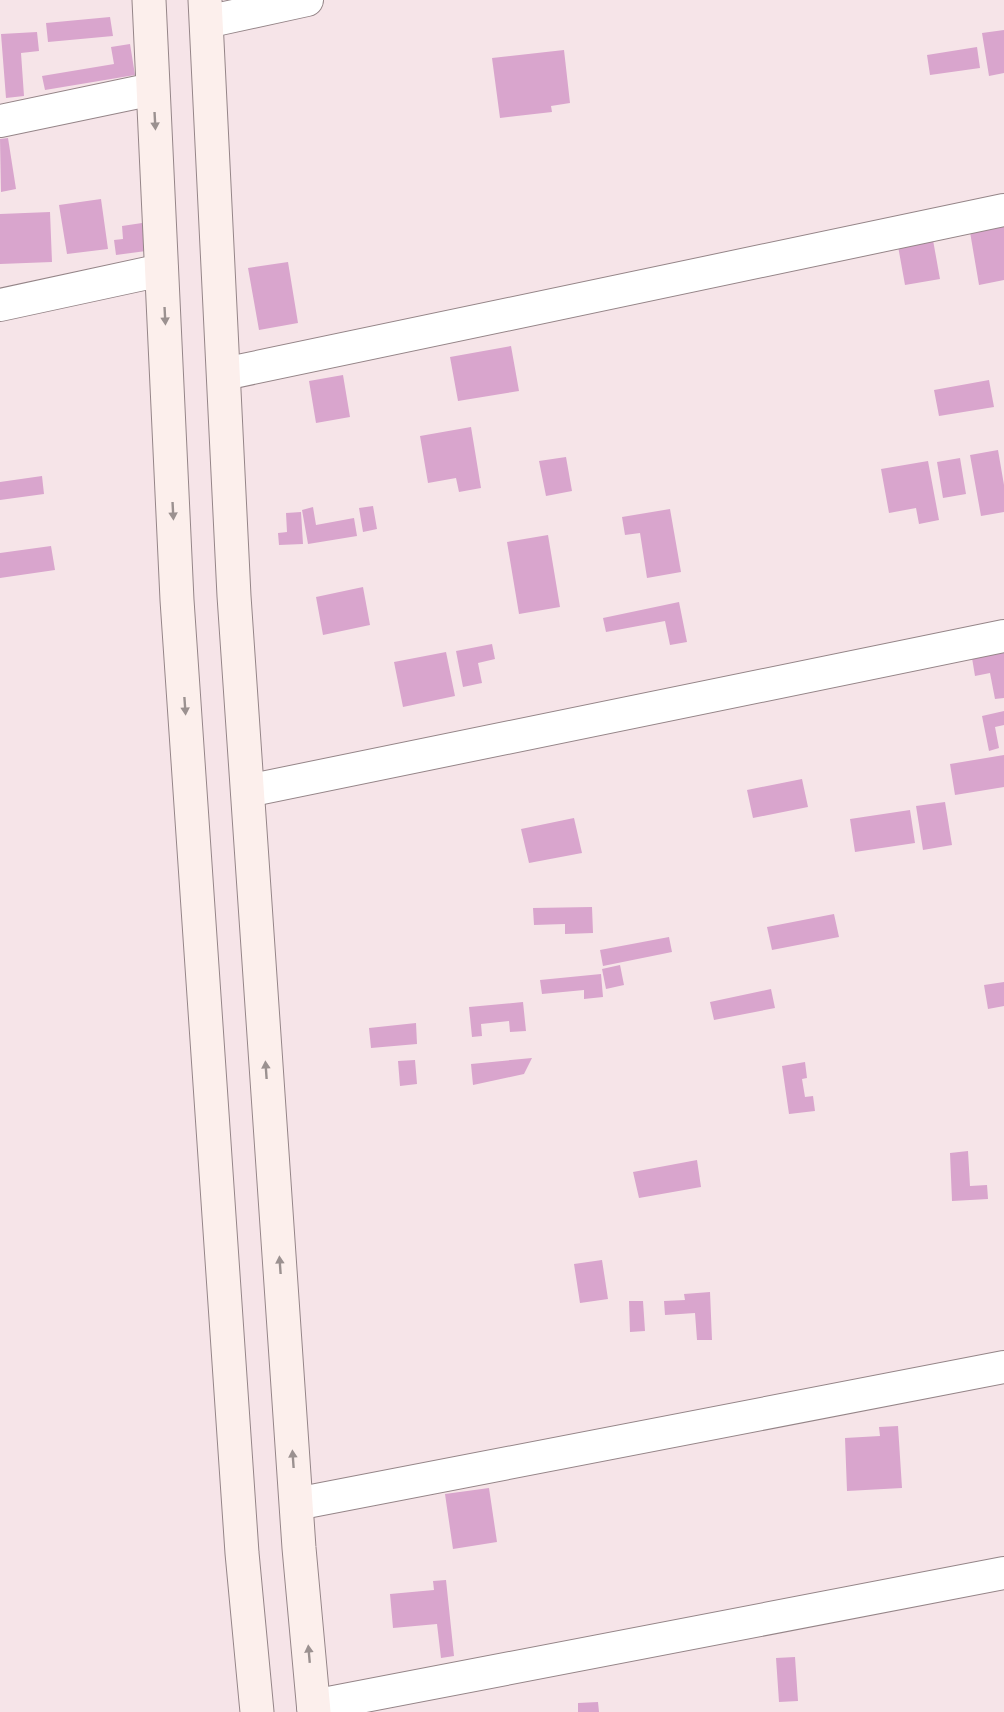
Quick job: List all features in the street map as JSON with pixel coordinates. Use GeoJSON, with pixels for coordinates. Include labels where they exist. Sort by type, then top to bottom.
{"type":"FeatureCollection","features":[{"type":"Feature","properties":{"kind":"main road"},"geometry":{"type":"LineString","coordinates":[[149,0],[178,612],[242,1541],[257,1712]]}},
{"type":"Feature","properties":{"kind":"main road"},"geometry":{"type":"LineString","coordinates":[[206,11],[234,596],[296,1504],[314,1709]]}},
{"type":"Feature","properties":{"kind":"street"},"geometry":{"type":"LineString","coordinates":[[206,11],[307,0]]}},
{"type":"Feature","properties":{"kind":"street"},"geometry":{"type":"LineString","coordinates":[[0,121],[153,89]]}},
{"type":"Feature","properties":{"kind":"street"},"geometry":{"type":"LineString","coordinates":[[224,374],[1004,210]]}},
{"type":"Feature","properties":{"kind":"street"},"geometry":{"type":"LineString","coordinates":[[0,305],[162,270]]}},
{"type":"Feature","properties":{"kind":"street"},"geometry":{"type":"LineString","coordinates":[[247,790],[1004,636]]}},
{"type":"Feature","properties":{"kind":"street"},"geometry":{"type":"LineString","coordinates":[[296,1504],[1004,1367]]}},
{"type":"Feature","properties":{"kind":"street"},"geometry":{"type":"LineString","coordinates":[[314,1709],[1004,1573]]}},
{"type":"Feature","properties":{"kind":"building"},"geometry":{"type":"Polygon","coordinates":[[[110,17],[113,36],[48,42],[46,23],[110,17]]]}},
{"type":"Feature","properties":{"kind":"building"},"geometry":{"type":"Polygon","coordinates":[[[1004,30],[1004,73],[989,76],[982,33],[1004,30]]]}},
{"type":"Feature","properties":{"kind":"building"},"geometry":{"type":"Polygon","coordinates":[[[37,32],[39,51],[21,53],[24,96],[6,98],[1,34],[37,32]]]}},
{"type":"Feature","properties":{"kind":"building"},"geometry":{"type":"Polygon","coordinates":[[[130,44],[135,75],[45,90],[42,76],[114,64],[111,47],[130,44]]]}},
{"type":"Feature","properties":{"kind":"building"},"geometry":{"type":"Polygon","coordinates":[[[977,47],[980,68],[930,75],[927,55],[977,47]]]}},
{"type":"Feature","properties":{"kind":"building"},"geometry":{"type":"Polygon","coordinates":[[[564,50],[570,103],[551,106],[552,112],[500,118],[492,58],[564,50]]]}},
{"type":"Feature","properties":{"kind":"building"},"geometry":{"type":"Polygon","coordinates":[[[8,138],[16,189],[1,192],[0,139],[8,138]]]}},
{"type":"Feature","properties":{"kind":"building"},"geometry":{"type":"Polygon","coordinates":[[[101,199],[108,249],[67,254],[59,205],[101,199]]]}},
{"type":"Feature","properties":{"kind":"building"},"geometry":{"type":"Polygon","coordinates":[[[50,212],[52,262],[0,264],[0,214],[50,212]]]}},
{"type":"Feature","properties":{"kind":"building"},"geometry":{"type":"Polygon","coordinates":[[[142,223],[146,251],[116,255],[114,240],[123,239],[122,226],[142,223]]]}},
{"type":"Feature","properties":{"kind":"building"},"geometry":{"type":"Polygon","coordinates":[[[1004,226],[1004,280],[979,285],[970,232],[1004,226]]]}},
{"type":"Feature","properties":{"kind":"building"},"geometry":{"type":"Polygon","coordinates":[[[933,240],[940,279],[905,285],[898,246],[933,240]]]}},
{"type":"Feature","properties":{"kind":"building"},"geometry":{"type":"Polygon","coordinates":[[[288,262],[298,323],[259,330],[248,268],[288,262]]]}},
{"type":"Feature","properties":{"kind":"building"},"geometry":{"type":"Polygon","coordinates":[[[511,346],[519,391],[458,401],[450,357],[511,346]]]}},
{"type":"Feature","properties":{"kind":"building"},"geometry":{"type":"Polygon","coordinates":[[[343,375],[350,417],[316,423],[309,381],[343,375]]]}},
{"type":"Feature","properties":{"kind":"building"},"geometry":{"type":"Polygon","coordinates":[[[989,380],[994,407],[939,416],[934,390],[989,380]]]}},
{"type":"Feature","properties":{"kind":"building"},"geometry":{"type":"Polygon","coordinates":[[[471,427],[481,488],[459,492],[456,478],[428,483],[420,436],[471,427]]]}},
{"type":"Feature","properties":{"kind":"building"},"geometry":{"type":"Polygon","coordinates":[[[998,450],[1004,485],[1004,512],[981,516],[970,455],[998,450]]]}},
{"type":"Feature","properties":{"kind":"building"},"geometry":{"type":"Polygon","coordinates":[[[566,457],[572,491],[546,496],[539,461],[566,457]]]}},
{"type":"Feature","properties":{"kind":"building"},"geometry":{"type":"Polygon","coordinates":[[[960,458],[966,494],[943,498],[937,462],[960,458]]]}},
{"type":"Feature","properties":{"kind":"building"},"geometry":{"type":"Polygon","coordinates":[[[928,461],[939,520],[919,524],[916,508],[889,513],[881,469],[928,461]]]}},
{"type":"Feature","properties":{"kind":"building"},"geometry":{"type":"Polygon","coordinates":[[[42,476],[44,494],[0,500],[0,482],[42,476]]]}},
{"type":"Feature","properties":{"kind":"building"},"geometry":{"type":"Polygon","coordinates":[[[373,506],[377,529],[363,532],[359,508],[373,506]]]}},
{"type":"Feature","properties":{"kind":"building"},"geometry":{"type":"Polygon","coordinates":[[[313,507],[316,525],[354,518],[357,536],[308,544],[302,510],[313,507]]]}},
{"type":"Feature","properties":{"kind":"building"},"geometry":{"type":"Polygon","coordinates":[[[670,509],[681,572],[647,578],[640,533],[625,535],[622,517],[670,509]]]}},
{"type":"Feature","properties":{"kind":"building"},"geometry":{"type":"Polygon","coordinates":[[[301,512],[303,544],[279,545],[278,533],[287,532],[286,513],[301,512]]]}},
{"type":"Feature","properties":{"kind":"building"},"geometry":{"type":"Polygon","coordinates":[[[548,535],[560,607],[519,614],[507,542],[548,535]]]}},
{"type":"Feature","properties":{"kind":"building"},"geometry":{"type":"Polygon","coordinates":[[[51,546],[55,570],[0,578],[0,553],[51,546]]]}},
{"type":"Feature","properties":{"kind":"building"},"geometry":{"type":"Polygon","coordinates":[[[363,587],[370,625],[323,635],[316,597],[363,587]]]}},
{"type":"Feature","properties":{"kind":"building"},"geometry":{"type":"Polygon","coordinates":[[[679,602],[687,642],[670,645],[665,621],[606,632],[603,618],[679,602]]]}},
{"type":"Feature","properties":{"kind":"building"},"geometry":{"type":"Polygon","coordinates":[[[492,644],[495,659],[478,663],[482,683],[463,687],[456,651],[492,644]]]}},
{"type":"Feature","properties":{"kind":"building"},"geometry":{"type":"Polygon","coordinates":[[[1004,651],[1004,698],[995,699],[990,673],[975,676],[972,658],[1004,651]]]}},
{"type":"Feature","properties":{"kind":"building"},"geometry":{"type":"Polygon","coordinates":[[[446,652],[455,696],[403,707],[394,662],[446,652]]]}},
{"type":"Feature","properties":{"kind":"building"},"geometry":{"type":"Polygon","coordinates":[[[1004,711],[1004,725],[995,727],[999,748],[989,751],[982,716],[1004,711]]]}},
{"type":"Feature","properties":{"kind":"building"},"geometry":{"type":"Polygon","coordinates":[[[1004,755],[1004,787],[955,795],[950,764],[1004,755]]]}},
{"type":"Feature","properties":{"kind":"building"},"geometry":{"type":"Polygon","coordinates":[[[802,779],[808,807],[753,818],[747,790],[802,779]]]}},
{"type":"Feature","properties":{"kind":"building"},"geometry":{"type":"Polygon","coordinates":[[[945,802],[952,845],[923,850],[916,806],[945,802]]]}},
{"type":"Feature","properties":{"kind":"building"},"geometry":{"type":"Polygon","coordinates":[[[910,810],[915,843],[855,852],[850,819],[910,810]]]}},
{"type":"Feature","properties":{"kind":"building"},"geometry":{"type":"Polygon","coordinates":[[[574,818],[582,853],[529,863],[521,829],[574,818]]]}},
{"type":"Feature","properties":{"kind":"building"},"geometry":{"type":"Polygon","coordinates":[[[592,907],[593,933],[565,934],[565,924],[534,925],[533,908],[592,907]]]}},
{"type":"Feature","properties":{"kind":"building"},"geometry":{"type":"Polygon","coordinates":[[[834,914],[839,937],[772,950],[767,927],[834,914]]]}},
{"type":"Feature","properties":{"kind":"building"},"geometry":{"type":"Polygon","coordinates":[[[669,937],[672,952],[603,966],[600,950],[669,937]]]}},
{"type":"Feature","properties":{"kind":"building"},"geometry":{"type":"Polygon","coordinates":[[[620,965],[624,985],[606,989],[602,969],[620,965]]]}},
{"type":"Feature","properties":{"kind":"building"},"geometry":{"type":"Polygon","coordinates":[[[601,974],[603,997],[584,999],[584,990],[542,994],[540,980],[601,974]]]}},
{"type":"Feature","properties":{"kind":"building"},"geometry":{"type":"Polygon","coordinates":[[[1004,982],[1004,1006],[988,1009],[984,985],[1004,982]]]}},
{"type":"Feature","properties":{"kind":"building"},"geometry":{"type":"Polygon","coordinates":[[[771,989],[775,1008],[714,1020],[710,1002],[771,989]]]}},
{"type":"Feature","properties":{"kind":"building"},"geometry":{"type":"Polygon","coordinates":[[[523,1002],[526,1031],[510,1032],[509,1021],[481,1024],[482,1036],[472,1037],[469,1007],[523,1002]]]}},
{"type":"Feature","properties":{"kind":"building"},"geometry":{"type":"Polygon","coordinates":[[[416,1023],[417,1044],[371,1048],[369,1028],[416,1023]]]}},
{"type":"Feature","properties":{"kind":"building"},"geometry":{"type":"Polygon","coordinates":[[[532,1058],[524,1074],[473,1085],[471,1064],[532,1058]]]}},
{"type":"Feature","properties":{"kind":"building"},"geometry":{"type":"Polygon","coordinates":[[[415,1060],[417,1084],[400,1086],[398,1061],[415,1060]]]}},
{"type":"Feature","properties":{"kind":"building"},"geometry":{"type":"Polygon","coordinates":[[[805,1062],[807,1078],[802,1079],[805,1097],[813,1096],[815,1111],[789,1114],[782,1066],[805,1062]]]}},
{"type":"Feature","properties":{"kind":"building"},"geometry":{"type":"Polygon","coordinates":[[[968,1151],[970,1186],[987,1185],[988,1199],[952,1201],[950,1153],[968,1151]]]}},
{"type":"Feature","properties":{"kind":"building"},"geometry":{"type":"Polygon","coordinates":[[[697,1160],[701,1187],[639,1198],[633,1172],[697,1160]]]}},
{"type":"Feature","properties":{"kind":"building"},"geometry":{"type":"Polygon","coordinates":[[[602,1260],[608,1299],[580,1303],[574,1264],[602,1260]]]}},
{"type":"Feature","properties":{"kind":"building"},"geometry":{"type":"Polygon","coordinates":[[[710,1292],[712,1340],[697,1340],[695,1313],[665,1315],[664,1301],[685,1300],[684,1294],[710,1292]]]}},
{"type":"Feature","properties":{"kind":"building"},"geometry":{"type":"Polygon","coordinates":[[[629,1301],[643,1301],[645,1331],[630,1332],[629,1301]]]}},
{"type":"Feature","properties":{"kind":"building"},"geometry":{"type":"Polygon","coordinates":[[[898,1426],[902,1488],[847,1491],[845,1438],[880,1436],[879,1427],[898,1426]]]}},
{"type":"Feature","properties":{"kind":"building"},"geometry":{"type":"Polygon","coordinates":[[[489,1488],[497,1542],[453,1549],[445,1494],[489,1488]]]}},
{"type":"Feature","properties":{"kind":"building"},"geometry":{"type":"Polygon","coordinates":[[[446,1580],[454,1656],[441,1658],[437,1624],[393,1628],[390,1594],[434,1590],[433,1581],[446,1580]]]}},
{"type":"Feature","properties":{"kind":"building"},"geometry":{"type":"Polygon","coordinates":[[[795,1657],[798,1701],[779,1702],[776,1658],[795,1657]]]}},
{"type":"Feature","properties":{"kind":"building"},"geometry":{"type":"Polygon","coordinates":[[[598,1702],[599,1712],[578,1712],[578,1703],[598,1702]]]}}]}
